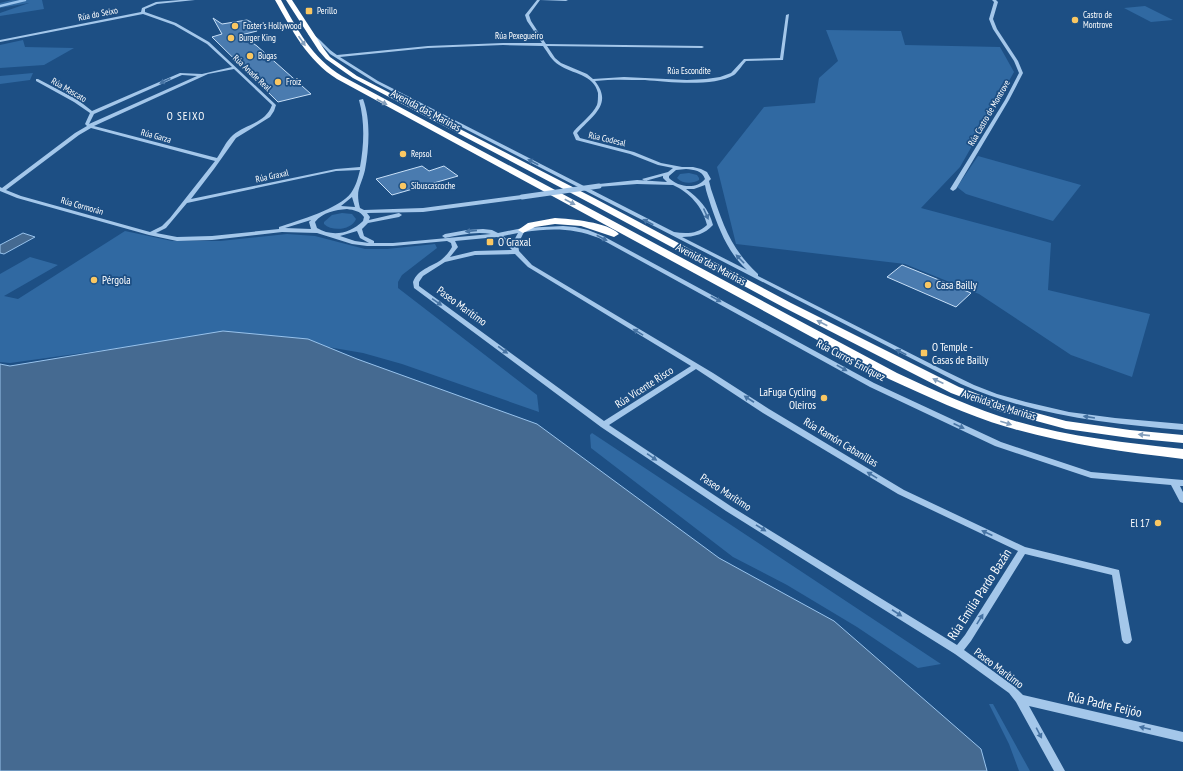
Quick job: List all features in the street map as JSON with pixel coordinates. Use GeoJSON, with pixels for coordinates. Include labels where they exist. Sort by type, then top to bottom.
{"type":"FeatureCollection","features":[{"type":"Feature","properties":{"kind":"highway","name":"Avenida das Mariñas"},"geometry":{"type":"LineString","coordinates":[[278,0],[300,39],[314,58],[330,72],[893,376],[957,405],[987,416],[1047,434],[1092,443],[1183,454]]}},
{"type":"Feature","properties":{"kind":"highway","name":"Avenida das Mariñas"},"geometry":{"type":"LineString","coordinates":[[294,0],[310,34],[328,58],[368,84],[794,308],[956,390],[1004,408],[1066,424],[1130,434],[1183,439]]}},
{"type":"Feature","properties":{"kind":"highway"},"geometry":{"type":"LineString","coordinates":[[314,58],[315,64],[320,70],[331,79],[356,94],[361,100]]}},
{"type":"Feature","properties":{"kind":"highway"},"geometry":{"type":"LineString","coordinates":[[523,230],[534,224],[555,222],[594,226],[611,233],[719,289],[757,303]]}},
{"type":"Feature","properties":{"kind":"street","name":"Rúa do Seixo"},"geometry":{"type":"LineString","coordinates":[[0,41],[143,13],[143,9],[147,6],[163,1],[193,0]]}},
{"type":"Feature","properties":{"kind":"street"},"geometry":{"type":"LineString","coordinates":[[566,0],[541,0],[527,15],[528,21],[558,64],[586,75],[592,80]]}},
{"type":"Feature","properties":{"kind":"street","name":"Rúa Castro de Montrove"},"geometry":{"type":"LineString","coordinates":[[953,189],[1007,100],[1021,73],[1016,61],[995,29],[991,18],[996,2],[994,0]]}},
{"type":"Feature","properties":{"kind":"street","name":"Rúa Anade Real"},"geometry":{"type":"LineString","coordinates":[[143,13],[175,24],[217,50],[274,105],[269,116],[241,131],[233,138],[186,202],[168,223],[151,234]]}},
{"type":"Feature","properties":{"kind":"street","name":"Rúa Escondite"},"geometry":{"type":"LineString","coordinates":[[592,80],[605,77],[675,80],[716,79],[732,74],[745,60],[782,59],[788,15]]}},
{"type":"Feature","properties":{"kind":"street"},"geometry":{"type":"LineString","coordinates":[[310,34],[317,38],[336,56],[377,82],[941,372],[1001,397],[1068,414],[1110,420],[1183,427]]}},
{"type":"Feature","properties":{"kind":"street","name":"Rúa Pexegueiro"},"geometry":{"type":"LineString","coordinates":[[336,56],[428,47],[544,44],[702,47]]}},
{"type":"Feature","properties":{"kind":"street","name":"Rúa Cormorán"},"geometry":{"type":"LineString","coordinates":[[1,189],[90,126],[203,75],[235,68]]}},
{"type":"Feature","properties":{"kind":"street","name":"Rúa Cormorán"},"geometry":{"type":"LineString","coordinates":[[92,113],[181,74],[203,75]]}},
{"type":"Feature","properties":{"kind":"street","name":"Rúa Mascato"},"geometry":{"type":"LineString","coordinates":[[37,80],[76,101],[92,113]]}},
{"type":"Feature","properties":{"kind":"street","name":"Rúa Codesal"},"geometry":{"type":"LineString","coordinates":[[592,80],[599,88],[600,97],[598,106],[576,131],[575,133],[578,139],[632,153],[680,168],[692,168],[702,171],[708,176],[707,182]]}},
{"type":"Feature","properties":{"kind":"street"},"geometry":{"type":"LineString","coordinates":[[333,209],[346,201],[355,190],[363,168],[366,131],[364,105],[361,100]]}},
{"type":"Feature","properties":{"kind":"street"},"geometry":{"type":"LineString","coordinates":[[90,126],[87,124],[92,113]]}},
{"type":"Feature","properties":{"kind":"street","name":"Rúa Garza"},"geometry":{"type":"LineString","coordinates":[[90,126],[218,160]]}},
{"type":"Feature","properties":{"kind":"street","name":"Rúa Codesal"},"geometry":{"type":"LineString","coordinates":[[652,160],[666,174],[672,184]]}},
{"type":"Feature","properties":{"kind":"street","name":"Rúa Graxal"},"geometry":{"type":"LineString","coordinates":[[186,202],[336,170],[363,168]]}},
{"type":"Feature","properties":{"kind":"street"},"geometry":{"type":"LineString","coordinates":[[626,183],[666,174],[680,168]]}},
{"type":"Feature","properties":{"kind":"street"},"geometry":{"type":"LineString","coordinates":[[330,234],[345,233],[359,229],[366,222],[423,210],[626,183],[652,182],[693,187],[707,182],[724,235],[729,245],[755,274],[782,291]]}},
{"type":"Feature","properties":{"kind":"street"},"geometry":{"type":"LineString","coordinates":[[670,233],[681,235],[696,234],[705,231],[710,225],[705,210],[700,203],[680,186]]}},
{"type":"Feature","properties":{"kind":"street","name":"Rúa Cormorán"},"geometry":{"type":"LineString","coordinates":[[1,189],[20,197],[164,238],[194,239],[291,230],[318,231],[330,234]]}},
{"type":"Feature","properties":{"kind":"street"},"geometry":{"type":"LineString","coordinates":[[355,190],[355,199],[358,209]]}},
{"type":"Feature","properties":{"kind":"street"},"geometry":{"type":"LineString","coordinates":[[333,209],[346,207],[358,209],[364,212],[423,210]]}},
{"type":"Feature","properties":{"kind":"street","name":"Rúa Cormorán"},"geometry":{"type":"LineString","coordinates":[[265,232],[333,209]]}},
{"type":"Feature","properties":{"kind":"street"},"geometry":{"type":"LineString","coordinates":[[364,212],[367,217],[366,222]]}},
{"type":"Feature","properties":{"kind":"street"},"geometry":{"type":"LineString","coordinates":[[318,215],[312,222],[314,229],[318,231]]}},
{"type":"Feature","properties":{"kind":"street","name":"Rúa Curros Enríquez"},"geometry":{"type":"LineString","coordinates":[[409,243],[497,235],[554,226],[580,229],[594,234],[872,385],[998,444],[1091,475],[1179,482]]}},
{"type":"Feature","properties":{"kind":"street"},"geometry":{"type":"LineString","coordinates":[[359,229],[364,239],[380,244]]}},
{"type":"Feature","properties":{"kind":"street"},"geometry":{"type":"LineString","coordinates":[[442,262],[475,253],[516,252],[515,244],[523,230]]}},
{"type":"Feature","properties":{"kind":"street"},"geometry":{"type":"LineString","coordinates":[[330,234],[352,242],[380,244],[409,243],[475,231],[492,232],[497,235]]}},
{"type":"Feature","properties":{"kind":"street","name":"Rúa Ramón Cabanillas"},"geometry":{"type":"LineString","coordinates":[[497,235],[502,237],[530,266],[901,492],[1023,550],[1116,572],[1127,640]]}},
{"type":"Feature","properties":{"kind":"street","name":"Paseo Marítimo"},"geometry":{"type":"LineString","coordinates":[[449,240],[453,242],[455,247],[442,262],[419,276],[416,280],[416,287],[604,425],[729,509],[958,651],[1012,690],[1020,699],[1060,771]]}},
{"type":"Feature","properties":{"kind":"street","name":"Rúa Vicente Risco"},"geometry":{"type":"LineString","coordinates":[[604,425],[696,366]]}},
{"type":"Feature","properties":{"kind":"street"},"geometry":{"type":"LineString","coordinates":[[1179,482],[1183,500]]}},
{"type":"Feature","properties":{"kind":"street","name":"Rúa Emilia Pardo Bazán"},"geometry":{"type":"LineString","coordinates":[[958,651],[968,638],[1023,550]]}},
{"type":"Feature","properties":{"kind":"street","name":"Rúa Padre Feijóo"},"geometry":{"type":"LineString","coordinates":[[1020,699],[1183,737]]}},
{"type":"Feature","properties":{"kind":"shaded area"},"geometry":{"type":"Polygon","coordinates":[[[12,0],[42,0],[44,9],[0,16],[0,13],[29,3],[0,8],[0,3],[12,0]]]}},
{"type":"Feature","properties":{"kind":"shaded area"},"geometry":{"type":"Polygon","coordinates":[[[1145,6],[1173,20],[1151,22],[1124,8],[1145,6]]]}},
{"type":"Feature","properties":{"kind":"shaded area"},"geometry":{"type":"Polygon","coordinates":[[[826,30],[901,31],[905,45],[1000,47],[1014,72],[960,167],[921,208],[1051,243],[1048,290],[1150,314],[1132,377],[1071,355],[979,294],[905,264],[736,244],[717,167],[764,107],[815,103],[819,78],[838,61],[826,30]]]}},
{"type":"Feature","properties":{"kind":"shaded area"},"geometry":{"type":"Polygon","coordinates":[[[23,40],[25,47],[74,48],[44,65],[0,68],[0,45],[23,40]]]}},
{"type":"Feature","properties":{"kind":"shaded area"},"geometry":{"type":"Polygon","coordinates":[[[33,73],[30,80],[0,84],[0,76],[33,73]]]}},
{"type":"Feature","properties":{"kind":"shaded area"},"geometry":{"type":"Polygon","coordinates":[[[978,156],[1081,185],[1053,221],[966,194],[957,187],[978,156]]]}},
{"type":"Feature","properties":{"kind":"shaded area"},"geometry":{"type":"Polygon","coordinates":[[[689,173],[697,175],[699,180],[688,183],[677,178],[680,174],[689,173]]]}},
{"type":"Feature","properties":{"kind":"shaded area"},"geometry":{"type":"Polygon","coordinates":[[[342,213],[352,214],[356,219],[354,223],[342,229],[328,227],[324,224],[324,222],[332,215],[342,213]]]}},
{"type":"Feature","properties":{"kind":"shaded area"},"geometry":{"type":"Polygon","coordinates":[[[125,231],[172,241],[220,241],[287,234],[315,236],[365,249],[387,249],[435,244],[437,248],[402,275],[398,282],[398,288],[537,395],[539,412],[402,364],[363,353],[328,347],[357,359],[537,424],[719,558],[834,621],[981,749],[987,771],[0,364],[10,366],[126,347],[10,363],[0,362],[0,274],[30,257],[58,265],[4,296],[18,299],[125,231]]]}},
{"type":"Feature","properties":{"kind":"shaded area"},"geometry":{"type":"Polygon","coordinates":[[[23,233],[35,237],[4,254],[0,253],[0,245],[23,233]]]}},
{"type":"Feature","properties":{"kind":"shaded area"},"geometry":{"type":"Polygon","coordinates":[[[223,331],[308,339],[357,359],[537,424],[719,558],[834,621],[981,749],[987,771],[0,771],[0,364],[10,366],[223,331]]]}},
{"type":"Feature","properties":{"kind":"shaded area"},"geometry":{"type":"Polygon","coordinates":[[[592,433],[941,664],[918,668],[857,627],[787,585],[733,557],[591,448],[590,435],[592,433]]]}},
{"type":"Feature","properties":{"kind":"shaded area"},"geometry":{"type":"Polygon","coordinates":[[[989,704],[993,704],[1030,771],[1019,771],[1009,744],[989,704]]]}},
{"type":"Feature","properties":{"kind":"building"},"geometry":{"type":"Polygon","coordinates":[[[213,18],[222,24],[247,20],[251,22],[257,31],[241,35],[257,46],[311,94],[278,102],[212,37],[222,34],[213,18]]]}},
{"type":"Feature","properties":{"kind":"building","name":"Sibuscascoche"},"geometry":{"type":"Polygon","coordinates":[[[422,166],[429,171],[444,166],[458,176],[392,195],[376,179],[422,166]]]}},
{"type":"Feature","properties":{"kind":"building","name":"Casa Bailly"},"geometry":{"type":"Polygon","coordinates":[[[902,265],[971,293],[956,307],[887,277],[902,265]]]}},
{"type":"Feature","properties":{"kind":"waterway"},"geometry":{"type":"LineString","coordinates":[[0,6],[25,0]]}},
{"type":"Feature","properties":{"kind":"place","name":"Perillo"},"geometry":{"type":"Point","coordinates":[309,11]}},
{"type":"Feature","properties":{"kind":"place","name":"Castro de Montrove"},"geometry":{"type":"Point","coordinates":[1075,20]}},
{"type":"Feature","properties":{"kind":"place","name":"Foster's Hollywood"},"geometry":{"type":"Point","coordinates":[235,26]}},
{"type":"Feature","properties":{"kind":"place","name":"Burger King"},"geometry":{"type":"Point","coordinates":[231,38]}},
{"type":"Feature","properties":{"kind":"place","name":"Bugas"},"geometry":{"type":"Point","coordinates":[250,56]}},
{"type":"Feature","properties":{"kind":"place","name":"Froiz"},"geometry":{"type":"Point","coordinates":[278,82]}},
{"type":"Feature","properties":{"kind":"place","name":"Repsol"},"geometry":{"type":"Point","coordinates":[403,154]}},
{"type":"Feature","properties":{"kind":"place","name":"Sibuscascoche"},"geometry":{"type":"Point","coordinates":[403,186]}},
{"type":"Feature","properties":{"kind":"place","name":"O Graxal"},"geometry":{"type":"Point","coordinates":[490,242]}},
{"type":"Feature","properties":{"kind":"place","name":"Pérgola"},"geometry":{"type":"Point","coordinates":[94,280]}},
{"type":"Feature","properties":{"kind":"place","name":"Casa Bailly"},"geometry":{"type":"Point","coordinates":[928,285]}},
{"type":"Feature","properties":{"kind":"place","name":"O Temple - Casas de Bailly"},"geometry":{"type":"Point","coordinates":[924,353]}},
{"type":"Feature","properties":{"kind":"place","name":"LaFuga Cycling Oleiros"},"geometry":{"type":"Point","coordinates":[824,398]}},
{"type":"Feature","properties":{"kind":"place","name":"El 17"},"geometry":{"type":"Point","coordinates":[1158,523]}},
{"type":"Feature","properties":{"kind":"district","name":"O SEIXO"},"geometry":{"type":"Point","coordinates":[186,116]}}]}
